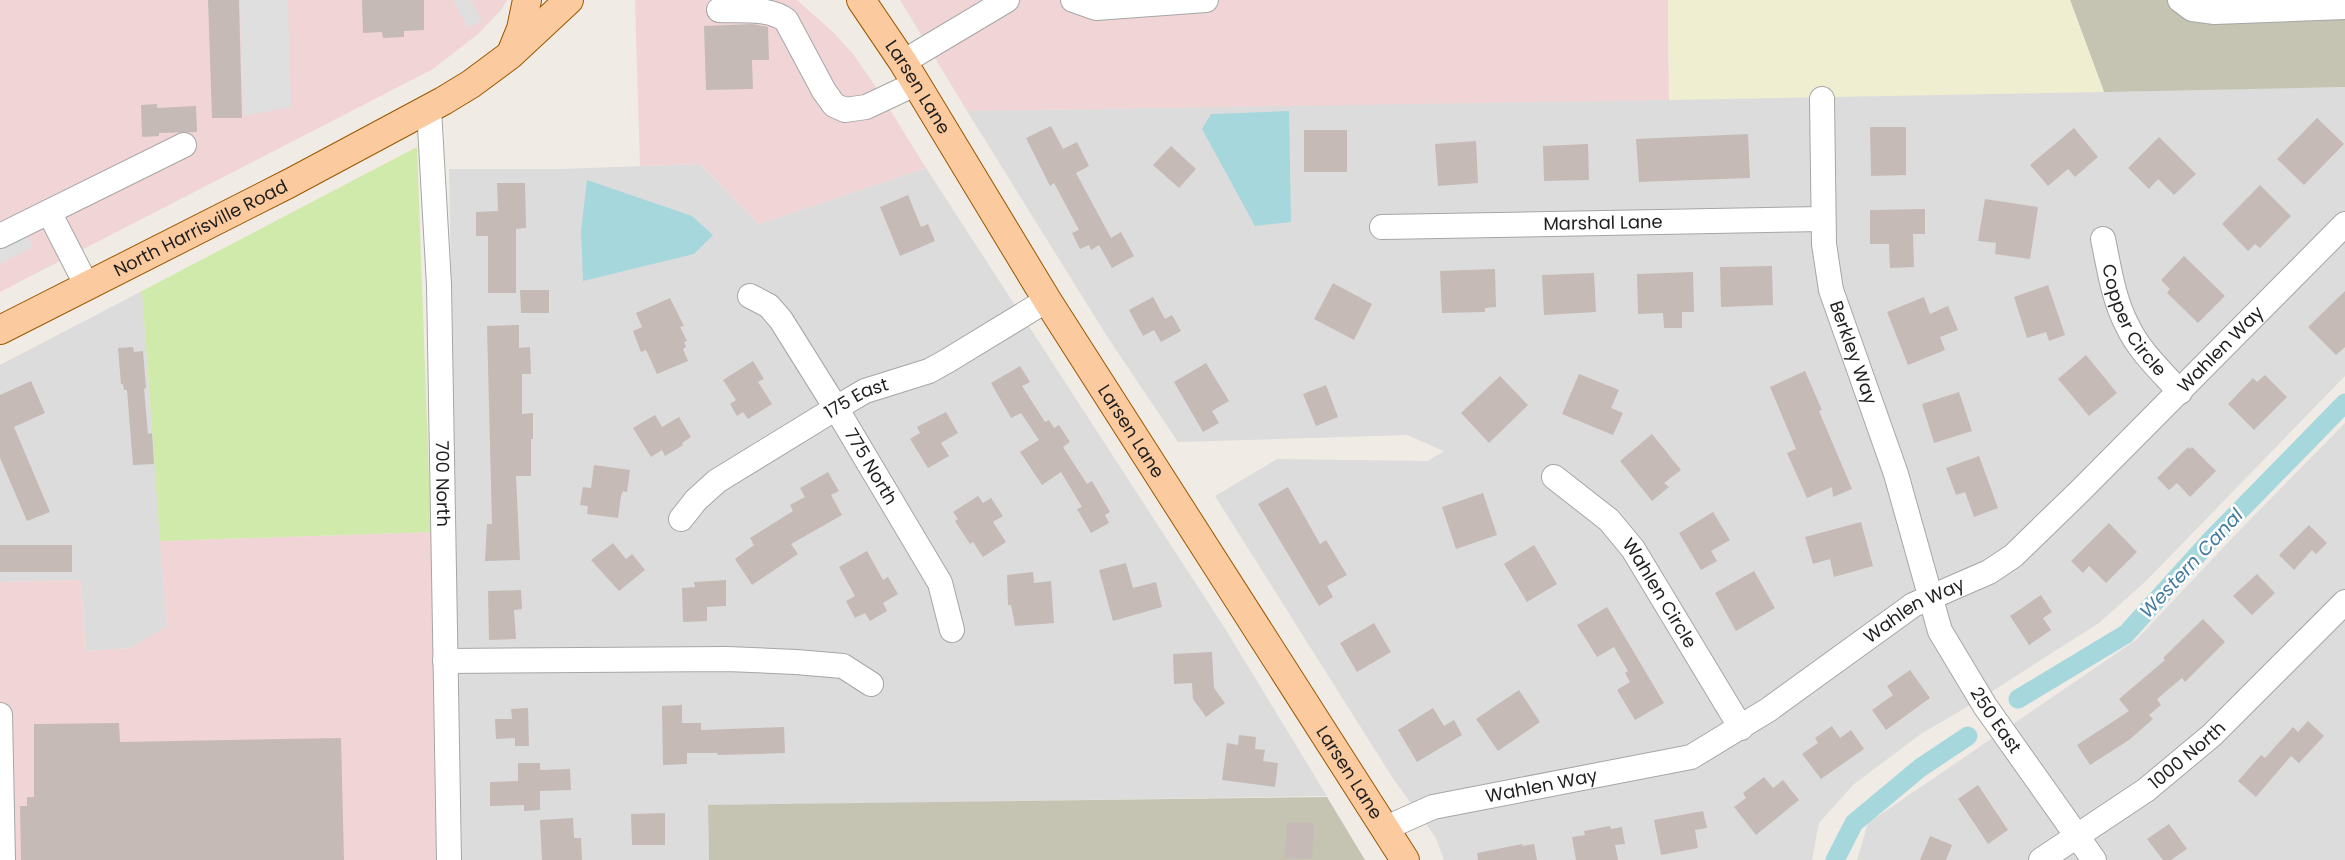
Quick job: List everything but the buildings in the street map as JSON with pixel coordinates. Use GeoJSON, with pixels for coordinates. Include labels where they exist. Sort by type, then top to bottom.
{"type":"FeatureCollection","features":[{"type":"Feature","properties":{"kind":"main road"},"geometry":{"type":"LineString","coordinates":[[510,55],[521,29],[527,0]]}},
{"type":"Feature","properties":{"kind":"main road","name":"North Harrisville Road"},"geometry":{"type":"LineString","coordinates":[[0,330],[290,183],[429,109],[471,84],[510,55],[569,0]]}},
{"type":"Feature","properties":{"kind":"main road","name":"Larsen Lane"},"geometry":{"type":"LineString","coordinates":[[861,0],[909,73],[1047,300],[1405,860]]}},
{"type":"Feature","properties":{"kind":"street"},"geometry":{"type":"LineString","coordinates":[[719,10],[766,12],[778,14],[786,20],[824,91],[834,105],[845,110],[866,107],[1007,0]]}},
{"type":"Feature","properties":{"kind":"street"},"geometry":{"type":"LineString","coordinates":[[1073,0],[1096,8],[1206,0]]}},
{"type":"Feature","properties":{"kind":"street"},"geometry":{"type":"LineString","coordinates":[[2186,5],[2216,12],[2345,7]]}},
{"type":"Feature","properties":{"kind":"street","name":"Berkley Way"},"geometry":{"type":"LineString","coordinates":[[1822,99],[1824,244],[1831,290],[1896,474],[1931,596]]}},
{"type":"Feature","properties":{"kind":"street","name":"700 North"},"geometry":{"type":"LineString","coordinates":[[429,109],[439,286],[449,860]]}},
{"type":"Feature","properties":{"kind":"street"},"geometry":{"type":"LineString","coordinates":[[0,236],[184,145]]}},
{"type":"Feature","properties":{"kind":"street"},"geometry":{"type":"LineString","coordinates":[[49,212],[87,286]]}},
{"type":"Feature","properties":{"kind":"street","name":"Marshal Lane"},"geometry":{"type":"LineString","coordinates":[[1382,227],[1823,218]]}},
{"type":"Feature","properties":{"kind":"street","name":"Wahlen Way"},"geometry":{"type":"LineString","coordinates":[[1386,828],[1433,807],[1691,757],[1741,728],[1913,605],[1989,572],[2013,556],[2180,392],[2345,224]]}},
{"type":"Feature","properties":{"kind":"street","name":"Copper Circle"},"geometry":{"type":"LineString","coordinates":[[2103,239],[2112,283],[2126,325],[2145,354],[2180,392]]}},
{"type":"Feature","properties":{"kind":"street","name":"775 North"},"geometry":{"type":"LineString","coordinates":[[750,296],[769,306],[780,320],[836,408],[940,583],[952,630]]}},
{"type":"Feature","properties":{"kind":"street","name":"175 East"},"geometry":{"type":"LineString","coordinates":[[681,518],[696,500],[717,481],[836,408],[865,391],[929,371],[948,362],[1047,300]]}},
{"type":"Feature","properties":{"kind":"street","name":"Wahlen Circle"},"geometry":{"type":"LineString","coordinates":[[1554,477],[1610,520],[1633,549],[1741,728]]}},
{"type":"Feature","properties":{"kind":"street","name":"250 East"},"geometry":{"type":"LineString","coordinates":[[1931,596],[1940,631],[1985,706],[2094,860]]}},
{"type":"Feature","properties":{"kind":"street","name":"1000 North"},"geometry":{"type":"LineString","coordinates":[[2041,860],[2146,790],[2212,735],[2345,602]]}},
{"type":"Feature","properties":{"kind":"street"},"geometry":{"type":"LineString","coordinates":[[445,661],[726,659],[796,662],[843,666],[871,684]]}},
{"type":"Feature","properties":{"kind":"street"},"geometry":{"type":"LineString","coordinates":[[0,715],[3,860]]}},
{"type":"Feature","properties":{"kind":"shaded area"},"geometry":{"type":"Polygon","coordinates":[[[0,0],[507,0],[501,10],[478,34],[433,69],[0,292],[0,0]]]}},
{"type":"Feature","properties":{"kind":"shaded area"},"geometry":{"type":"Polygon","coordinates":[[[240,0],[288,0],[291,107],[243,116],[240,0]]]}},
{"type":"Feature","properties":{"kind":"shaded area"},"geometry":{"type":"Polygon","coordinates":[[[453,0],[471,0],[482,21],[468,28],[453,0]]]}},
{"type":"Feature","properties":{"kind":"shaded area"},"geometry":{"type":"Polygon","coordinates":[[[635,0],[797,0],[834,33],[853,54],[874,84],[926,168],[759,224],[700,164],[640,166],[635,0]]]}},
{"type":"Feature","properties":{"kind":"shaded area"},"geometry":{"type":"Polygon","coordinates":[[[900,0],[1668,0],[1669,100],[967,111],[900,0]]]}},
{"type":"Feature","properties":{"kind":"shaded area"},"geometry":{"type":"Polygon","coordinates":[[[2070,0],[2345,0],[2345,87],[2104,92],[2070,0]]]}},
{"type":"Feature","properties":{"kind":"shaded area"},"geometry":{"type":"Polygon","coordinates":[[[2345,87],[2345,376],[2147,580],[2099,623],[1977,701],[1921,734],[1853,785],[1819,823],[1812,860],[1444,860],[1436,838],[1392,777],[1215,496],[1277,459],[1428,461],[1444,451],[1407,435],[1178,442],[1108,338],[967,111],[2345,87]]]}},
{"type":"Feature","properties":{"kind":"shaded area"},"geometry":{"type":"Polygon","coordinates":[[[700,164],[759,224],[926,168],[1224,627],[1327,796],[708,806],[709,860],[462,860],[449,169],[561,169],[700,164]]]}},
{"type":"Feature","properties":{"kind":"shaded area"},"geometry":{"type":"Polygon","coordinates":[[[25,231],[33,247],[0,264],[0,244],[25,231]]]}},
{"type":"Feature","properties":{"kind":"shaded area"},"geometry":{"type":"Polygon","coordinates":[[[142,291],[167,627],[131,648],[86,651],[81,580],[0,582],[0,365],[142,291]]]}},
{"type":"Feature","properties":{"kind":"shaded area"},"geometry":{"type":"Polygon","coordinates":[[[2345,423],[2345,860],[1857,860],[1868,823],[2136,640],[2234,536],[2345,423]]]}},
{"type":"Feature","properties":{"kind":"shaded area"},"geometry":{"type":"Polygon","coordinates":[[[431,532],[438,860],[0,860],[0,582],[81,580],[86,651],[131,648],[167,626],[160,541],[431,532]]]}},
{"type":"Feature","properties":{"kind":"shaded area"},"geometry":{"type":"Polygon","coordinates":[[[1327,797],[1365,860],[709,860],[708,805],[1327,797]]]}},
{"type":"Feature","properties":{"kind":"green space"},"geometry":{"type":"Polygon","coordinates":[[[1668,0],[2070,0],[2104,92],[1669,100],[1668,0]]]}},
{"type":"Feature","properties":{"kind":"green space"},"geometry":{"type":"Polygon","coordinates":[[[417,147],[431,532],[160,541],[142,291],[417,147]]]}},
{"type":"Feature","properties":{"kind":"water"},"geometry":{"type":"Polygon","coordinates":[[[1289,111],[1291,222],[1255,226],[1202,129],[1211,114],[1289,111]]]}},
{"type":"Feature","properties":{"kind":"water"},"geometry":{"type":"Polygon","coordinates":[[[587,180],[692,216],[713,235],[694,254],[583,281],[581,231],[587,180]]]}},
{"type":"Feature","properties":{"kind":"waterway","name":"Western Canal"},"geometry":{"type":"LineString","coordinates":[[2018,699],[2126,634],[2209,542],[2345,403]]}},
{"type":"Feature","properties":{"kind":"waterway","name":"Western Canal"},"geometry":{"type":"LineString","coordinates":[[1835,860],[1854,823],[1920,768],[1968,736]]}}]}
